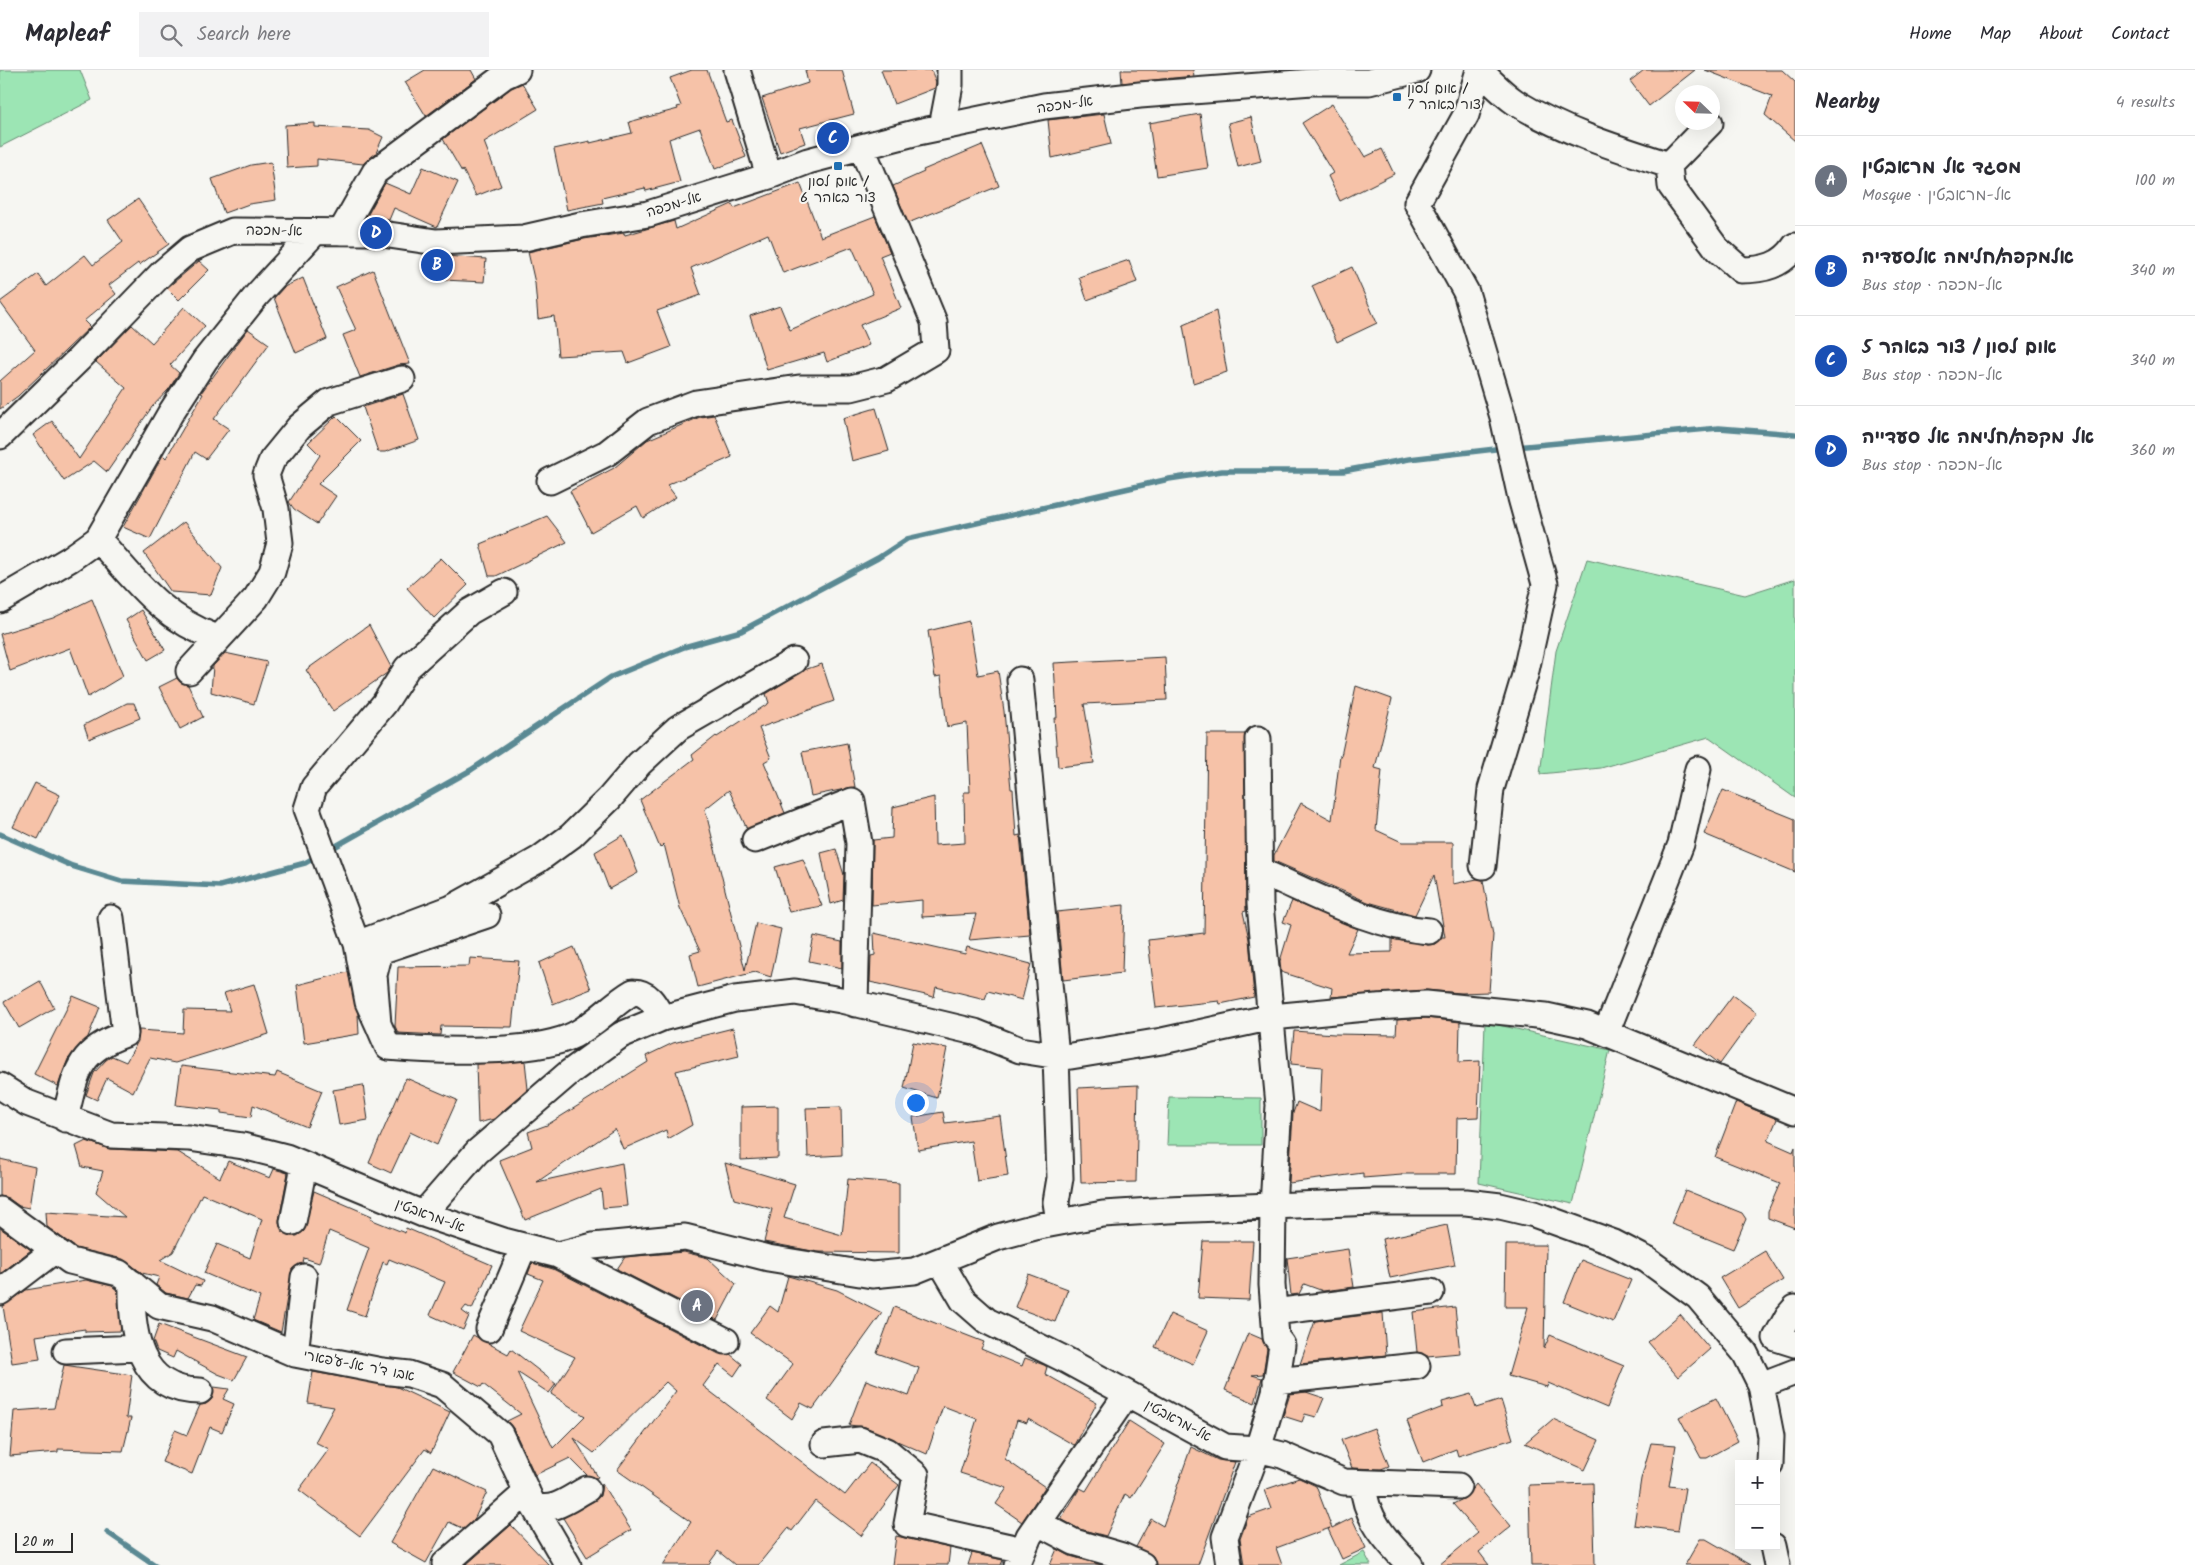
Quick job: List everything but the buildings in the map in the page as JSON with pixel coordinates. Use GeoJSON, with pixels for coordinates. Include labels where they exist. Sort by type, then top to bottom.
{"type":"FeatureCollection","features":[{"type":"Feature","properties":{"kind":"street"},"geometry":{"type":"LineString","coordinates":[[341,232],[375,172],[482,79],[516,70]]}},
{"type":"Feature","properties":{"kind":"street"},"geometry":{"type":"LineString","coordinates":[[738,70],[769,176]]}},
{"type":"Feature","properties":{"kind":"street"},"geometry":{"type":"LineString","coordinates":[[942,127],[950,85],[950,70]]}},
{"type":"Feature","properties":{"kind":"street","name":"אל-מכפה"},"geometry":{"type":"LineString","coordinates":[[0,436],[80,359],[132,302],[190,249],[233,230],[369,232],[436,242],[524,238],[581,225],[648,214],[769,176],[808,161],[942,127],[1044,106],[1140,95],[1312,82],[1369,82],[1417,70]]}},
{"type":"Feature","properties":{"kind":"street"},"geometry":{"type":"LineString","coordinates":[[1483,866],[1491,789],[1525,675],[1545,584],[1521,498],[1503,416],[1466,292],[1417,203],[1466,115],[1480,71],[1513,101],[1550,121],[1615,147],[1668,165]]}},
{"type":"Feature","properties":{"kind":"street"},"geometry":{"type":"LineString","coordinates":[[1668,165],[1703,130]]}},
{"type":"Feature","properties":{"kind":"street"},"geometry":{"type":"LineString","coordinates":[[550,481],[607,453],[648,421],[696,403],[799,388],[851,388],[887,379],[936,350],[934,322],[862,148]]}},
{"type":"Feature","properties":{"kind":"street"},"geometry":{"type":"LineString","coordinates":[[1668,165],[1671,186],[1717,249],[1741,270],[1763,270],[1789,256],[1795,246]]}},
{"type":"Feature","properties":{"kind":"street"},"geometry":{"type":"LineString","coordinates":[[0,600],[70,559],[98,539],[170,414],[205,360],[257,296],[315,232]]}},
{"type":"Feature","properties":{"kind":"street"},"geometry":{"type":"LineString","coordinates":[[189,670],[216,638],[256,598],[272,572],[280,543],[276,509],[266,475],[272,460],[299,428],[329,402],[402,379]]}},
{"type":"Feature","properties":{"kind":"street"},"geometry":{"type":"LineString","coordinates":[[98,539],[161,608],[192,629],[216,638]]}},
{"type":"Feature","properties":{"kind":"street"},"geometry":{"type":"LineString","coordinates":[[504,592],[469,612],[407,668],[384,704],[314,787],[307,809],[357,944],[368,1002],[388,1047],[434,1051],[496,1049],[541,1044],[573,1035],[633,992],[639,992],[652,1000],[662,1018]]}},
{"type":"Feature","properties":{"kind":"street"},"geometry":{"type":"LineString","coordinates":[[357,944],[452,908],[538,860],[571,836],[609,799],[639,764],[678,728],[794,661]]}},
{"type":"Feature","properties":{"kind":"street"},"geometry":{"type":"LineString","coordinates":[[1020,680],[1056,1056],[1060,1178],[1056,1202],[1059,1222]]}},
{"type":"Feature","properties":{"kind":"street"},"geometry":{"type":"LineString","coordinates":[[1229,1565],[1225,1537],[1258,1449],[1276,1381],[1282,1345],[1276,1337],[1274,1312],[1273,1206],[1278,1105],[1272,1016],[1260,904],[1258,739]]}},
{"type":"Feature","properties":{"kind":"street"},"geometry":{"type":"LineString","coordinates":[[1606,1033],[1681,844],[1698,769]]}},
{"type":"Feature","properties":{"kind":"street"},"geometry":{"type":"LineString","coordinates":[[755,840],[852,801],[859,843],[855,1004]]}},
{"type":"Feature","properties":{"kind":"street"},"geometry":{"type":"LineString","coordinates":[[1260,871],[1377,921],[1404,929],[1428,931]]}},
{"type":"Feature","properties":{"kind":"street"},"geometry":{"type":"LineString","coordinates":[[378,1024],[374,975],[380,951],[487,915]]}},
{"type":"Feature","properties":{"kind":"street"},"geometry":{"type":"LineString","coordinates":[[66,1119],[74,1084],[82,1064],[93,1048],[104,1041],[126,1034],[111,918]]}},
{"type":"Feature","properties":{"kind":"street"},"geometry":{"type":"LineString","coordinates":[[423,1214],[476,1152],[570,1072],[621,1035],[662,1018],[735,999],[795,992],[975,1032],[1020,1050],[1065,1057],[1162,1041],[1272,1016],[1426,1004],[1546,1016],[1587,1025],[1795,1111]]}},
{"type":"Feature","properties":{"kind":"street","name":"אל-מראבטין"},"geometry":{"type":"LineString","coordinates":[[1,1090],[66,1119],[111,1135],[189,1138],[243,1146],[286,1158],[423,1214],[558,1255],[593,1246],[685,1237],[768,1258],[872,1275],[914,1271],[998,1237],[1059,1222],[1131,1212],[1375,1202],[1466,1202],[1500,1206],[1577,1228],[1614,1243],[1647,1260],[1698,1297],[1745,1353],[1761,1385],[1771,1436],[1770,1460]]}},
{"type":"Feature","properties":{"kind":"street"},"geometry":{"type":"LineString","coordinates":[[293,1222],[304,1166]]}},
{"type":"Feature","properties":{"kind":"street","name":"אבו ד'ר אל-ע'פארי"},"geometry":{"type":"LineString","coordinates":[[0,1210],[70,1261],[119,1273],[159,1306],[212,1318],[295,1354],[373,1370],[409,1374],[442,1384],[500,1434],[530,1499],[568,1565]]}},
{"type":"Feature","properties":{"kind":"street"},"geometry":{"type":"LineString","coordinates":[[489,1329],[524,1246]]}},
{"type":"Feature","properties":{"kind":"street"},"geometry":{"type":"LineString","coordinates":[[0,1292],[55,1250]]}},
{"type":"Feature","properties":{"kind":"street"},"geometry":{"type":"LineString","coordinates":[[558,1255],[726,1341]]}},
{"type":"Feature","properties":{"kind":"street","name":"אל-מראבטין"},"geometry":{"type":"LineString","coordinates":[[940,1261],[963,1300],[987,1321],[1225,1447],[1258,1449],[1282,1455],[1344,1482],[1458,1486]]}},
{"type":"Feature","properties":{"kind":"street"},"geometry":{"type":"LineString","coordinates":[[295,1354],[304,1277]]}},
{"type":"Feature","properties":{"kind":"street"},"geometry":{"type":"LineString","coordinates":[[132,1283],[131,1319],[140,1348],[157,1378],[185,1391],[200,1391]]}},
{"type":"Feature","properties":{"kind":"street"},"geometry":{"type":"LineString","coordinates":[[1274,1312],[1431,1292]]}},
{"type":"Feature","properties":{"kind":"street"},"geometry":{"type":"LineString","coordinates":[[1795,1308],[1788,1316],[1776,1338],[1795,1344]]}},
{"type":"Feature","properties":{"kind":"street"},"geometry":{"type":"LineString","coordinates":[[66,1351],[140,1348]]}},
{"type":"Feature","properties":{"kind":"street"},"geometry":{"type":"LineString","coordinates":[[1276,1381],[1417,1366]]}},
{"type":"Feature","properties":{"kind":"street"},"geometry":{"type":"LineString","coordinates":[[1761,1385],[1795,1372]]}},
{"type":"Feature","properties":{"kind":"street"},"geometry":{"type":"LineString","coordinates":[[824,1444],[860,1440],[887,1451],[916,1475],[907,1524],[1020,1558],[1038,1523],[1127,1394]]}},
{"type":"Feature","properties":{"kind":"street"},"geometry":{"type":"LineString","coordinates":[[1363,1483],[1363,1497],[1375,1525],[1410,1565]]}},
{"type":"Feature","properties":{"kind":"street"},"geometry":{"type":"LineString","coordinates":[[445,1564],[530,1499],[546,1509],[560,1504],[587,1489]]}},
{"type":"Feature","properties":{"kind":"street"},"geometry":{"type":"LineString","coordinates":[[1038,1523],[1074,1542],[1122,1556],[1142,1565]]}},
{"type":"Feature","properties":{"kind":"street"},"geometry":{"type":"LineString","coordinates":[[1774,1550],[1777,1565]]}},
{"type":"Feature","properties":{"kind":"green space"},"geometry":{"type":"Polygon","coordinates":[[[0,70],[80,70],[92,100],[0,147],[0,70]]]}},
{"type":"Feature","properties":{"kind":"green space"},"geometry":{"type":"Polygon","coordinates":[[[1587,559],[1745,595],[1795,579],[1795,798],[1709,737],[1601,768],[1540,774],[1556,651],[1587,559]]]}},
{"type":"Feature","properties":{"kind":"green space"},"geometry":{"type":"Polygon","coordinates":[[[1485,1022],[1610,1050],[1573,1204],[1479,1183],[1485,1022]]]}},
{"type":"Feature","properties":{"kind":"green space"},"geometry":{"type":"Polygon","coordinates":[[[1169,1097],[1261,1098],[1261,1145],[1167,1145],[1169,1097]]]}},
{"type":"Feature","properties":{"kind":"green space"},"geometry":{"type":"Polygon","coordinates":[[[1364,1552],[1371,1565],[1339,1565],[1364,1552]]]}},
{"type":"Feature","properties":{"kind":"waterway"},"geometry":{"type":"LineString","coordinates":[[1516,447],[1719,428],[1795,434]]}},
{"type":"Feature","properties":{"kind":"waterway"},"geometry":{"type":"LineString","coordinates":[[329,850],[471,770],[611,677],[684,647],[741,631],[878,558],[907,539],[1169,479],[1222,471],[1343,471],[1409,459],[1504,448]]}},
{"type":"Feature","properties":{"kind":"waterway"},"geometry":{"type":"LineString","coordinates":[[0,834],[72,866],[121,881],[220,886],[305,863],[319,855]]}},
{"type":"Feature","properties":{"kind":"waterway"},"geometry":{"type":"LineString","coordinates":[[107,1532],[155,1565]]}},
{"type":"Feature","properties":{"kind":"place","name":"אום לסון / צור באהר 7"},"geometry":{"type":"Point","coordinates":[1397,97]}},
{"type":"Feature","properties":{"kind":"place","name":"אום לסון / צור באהר 5"},"geometry":{"type":"Point","coordinates":[833,138]}},
{"type":"Feature","properties":{"kind":"place","name":"אום לסון / צור באהר 6"},"geometry":{"type":"Point","coordinates":[838,166]}},
{"type":"Feature","properties":{"kind":"place","name":"אל מקפה/חלימה אל סעדייה"},"geometry":{"type":"Point","coordinates":[376,233]}},
{"type":"Feature","properties":{"kind":"place","name":"אלמקפה/חלימה אלסעדיה"},"geometry":{"type":"Point","coordinates":[437,265]}},
{"type":"Feature","properties":{"kind":"place","name":"מסגד אל מראבטין"},"geometry":{"type":"Point","coordinates":[697,1306]}}]}
